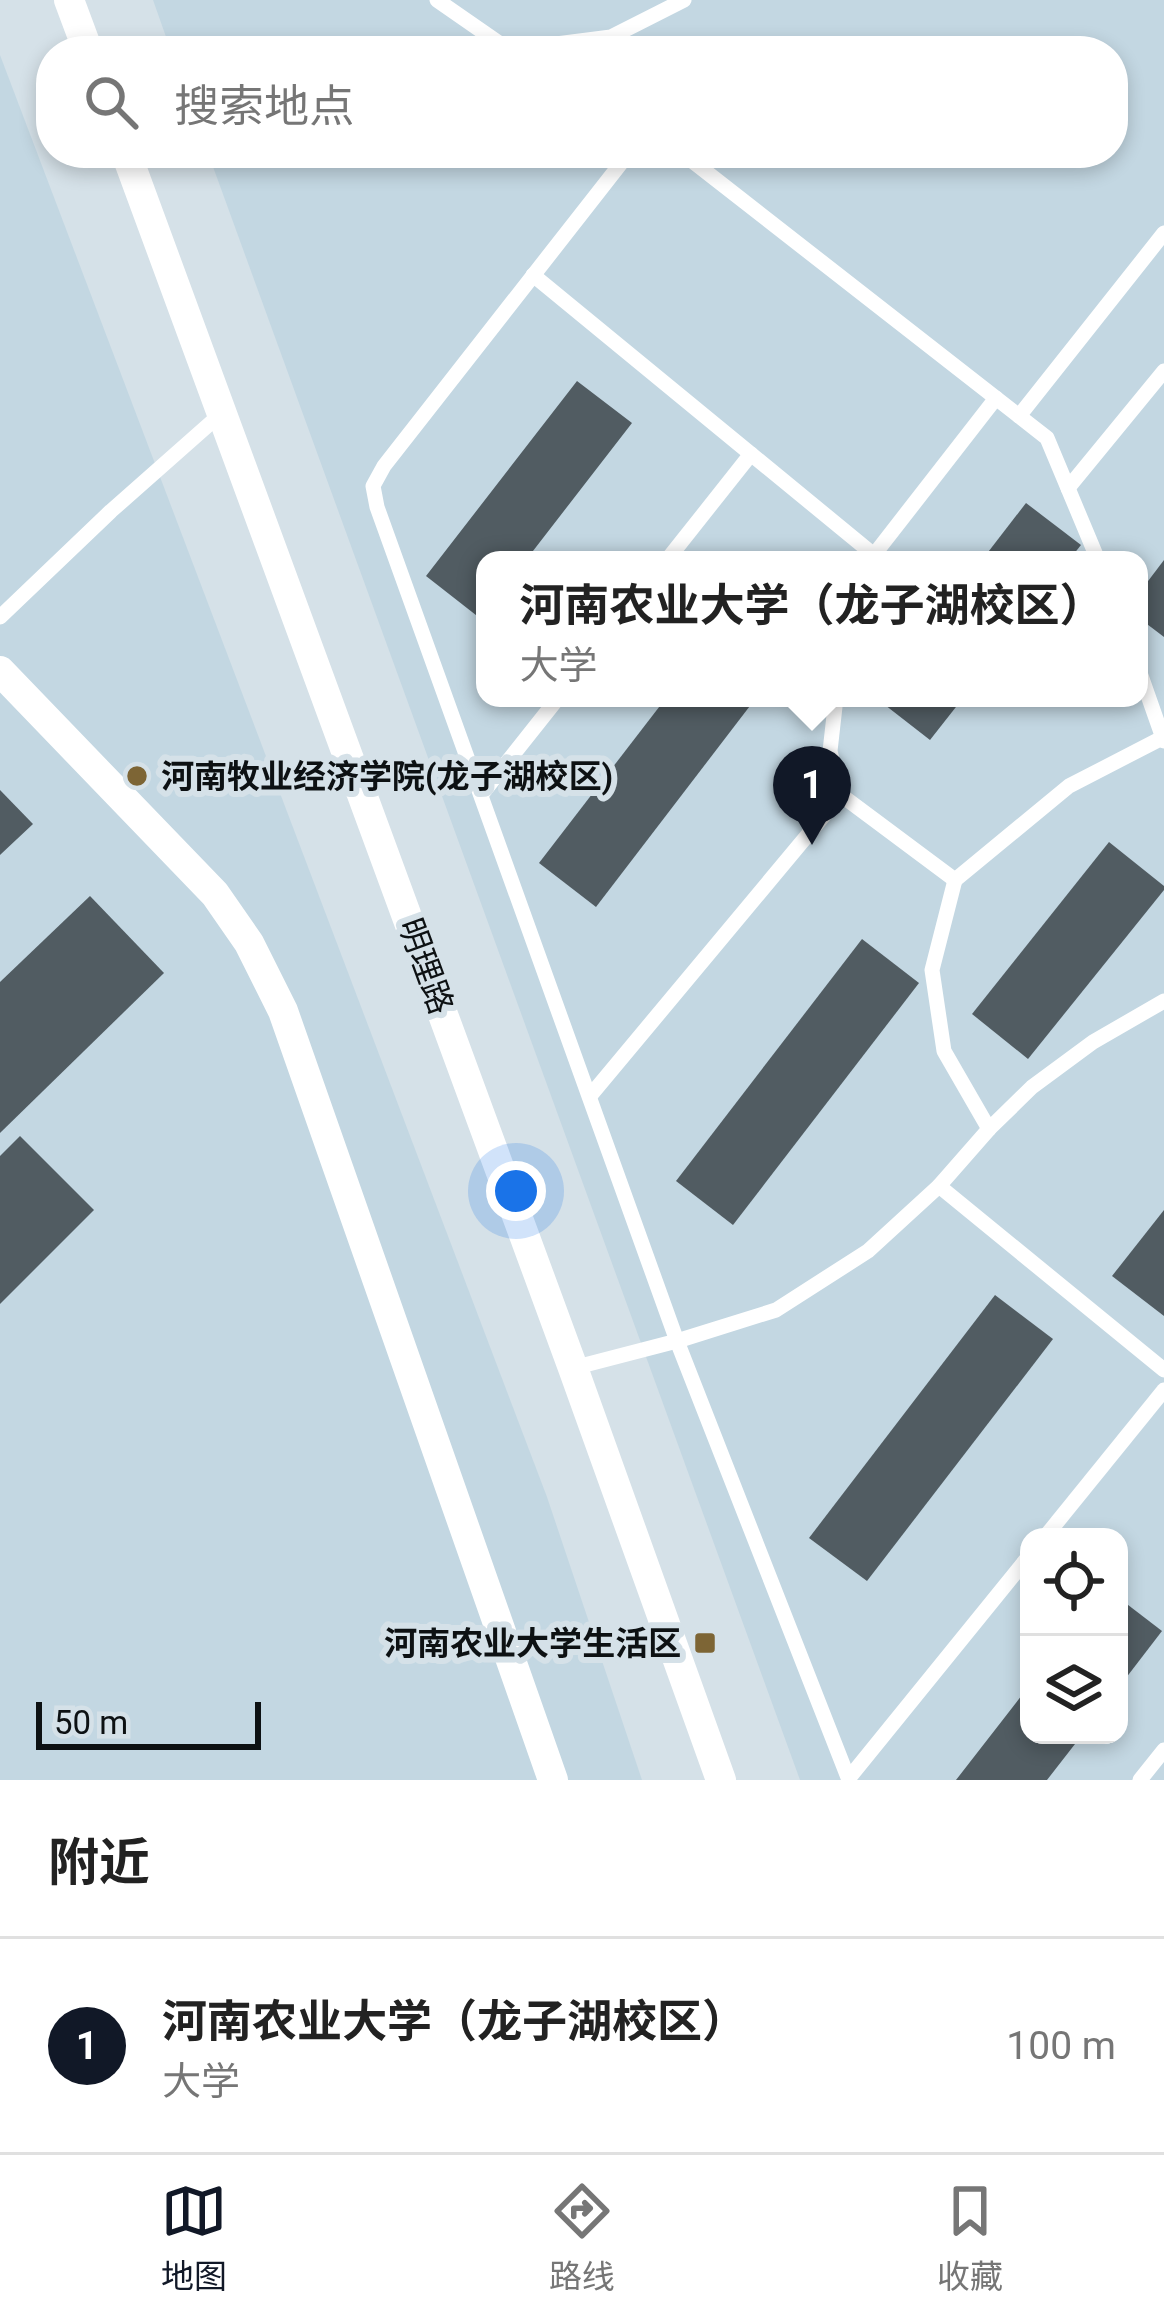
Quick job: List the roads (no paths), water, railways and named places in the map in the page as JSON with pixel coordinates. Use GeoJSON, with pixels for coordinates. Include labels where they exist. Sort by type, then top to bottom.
{"type":"FeatureCollection","features":[{"type":"Feature","properties":{"kind":"street"},"geometry":{"type":"LineString","coordinates":[[69,0],[82,36]]}},
{"type":"Feature","properties":{"kind":"street","name":"明理路"},"geometry":{"type":"LineString","coordinates":[[133,168],[721,1780]]}},
{"type":"Feature","properties":{"kind":"street"},"geometry":{"type":"LineString","coordinates":[[0,671],[215,894],[250,943],[283,1010],[553,1780]]}},
{"type":"Feature","properties":{"kind":"lane"},"geometry":{"type":"LineString","coordinates":[[437,0],[488,36]]}},
{"type":"Feature","properties":{"kind":"lane"},"geometry":{"type":"LineString","coordinates":[[613,36],[685,0]]}},
{"type":"Feature","properties":{"kind":"lane"},"geometry":{"type":"LineString","coordinates":[[617,168],[384,466],[373,486],[377,507],[677,1341],[849,1779],[1020,1567]]}},
{"type":"Feature","properties":{"kind":"lane"},"geometry":{"type":"LineString","coordinates":[[701,168],[1047,438],[1094,551]]}},
{"type":"Feature","properties":{"kind":"lane"},"geometry":{"type":"LineString","coordinates":[[1019,416],[1164,232]]}},
{"type":"Feature","properties":{"kind":"lane"},"geometry":{"type":"LineString","coordinates":[[533,275],[864,551]]}},
{"type":"Feature","properties":{"kind":"lane"},"geometry":{"type":"LineString","coordinates":[[1068,488],[1164,371]]}},
{"type":"Feature","properties":{"kind":"lane"},"geometry":{"type":"LineString","coordinates":[[877,551],[996,398]]}},
{"type":"Feature","properties":{"kind":"lane"},"geometry":{"type":"LineString","coordinates":[[0,617],[224,412]]}},
{"type":"Feature","properties":{"kind":"lane"},"geometry":{"type":"LineString","coordinates":[[674,551],[751,454]]}},
{"type":"Feature","properties":{"kind":"lane"},"geometry":{"type":"LineString","coordinates":[[988,1130],[944,1051],[932,970],[955,880],[1069,786],[1164,739],[1148,695]]}},
{"type":"Feature","properties":{"kind":"lane"},"geometry":{"type":"LineString","coordinates":[[481,795],[551,707]]}},
{"type":"Feature","properties":{"kind":"lane"},"geometry":{"type":"LineString","coordinates":[[835,707],[830,752],[841,795],[955,880]]}},
{"type":"Feature","properties":{"kind":"lane"},"geometry":{"type":"LineString","coordinates":[[590,1096],[841,795]]}},
{"type":"Feature","properties":{"kind":"lane"},"geometry":{"type":"LineString","coordinates":[[573,1368],[776,1310],[868,1251],[939,1186],[1032,1087],[1164,1000]]}},
{"type":"Feature","properties":{"kind":"lane"},"geometry":{"type":"LineString","coordinates":[[939,1186],[1164,1370]]}},
{"type":"Feature","properties":{"kind":"lane"},"geometry":{"type":"LineString","coordinates":[[1052,1528],[1164,1390]]}},
{"type":"Feature","properties":{"kind":"lane"},"geometry":{"type":"LineString","coordinates":[[1140,1780],[1164,1750]]}},
{"type":"Feature","properties":{"kind":"place","name":"河南牧业经济学院(龙子湖校区)"},"geometry":{"type":"Point","coordinates":[137,776]}},
{"type":"Feature","properties":{"kind":"place","name":"河南农业大学（龙子湖校区）"},"geometry":{"type":"Point","coordinates":[812,845]}},
{"type":"Feature","properties":{"kind":"place","name":"河南农业大学生活区"},"geometry":{"type":"Point","coordinates":[705,1643]}}]}
